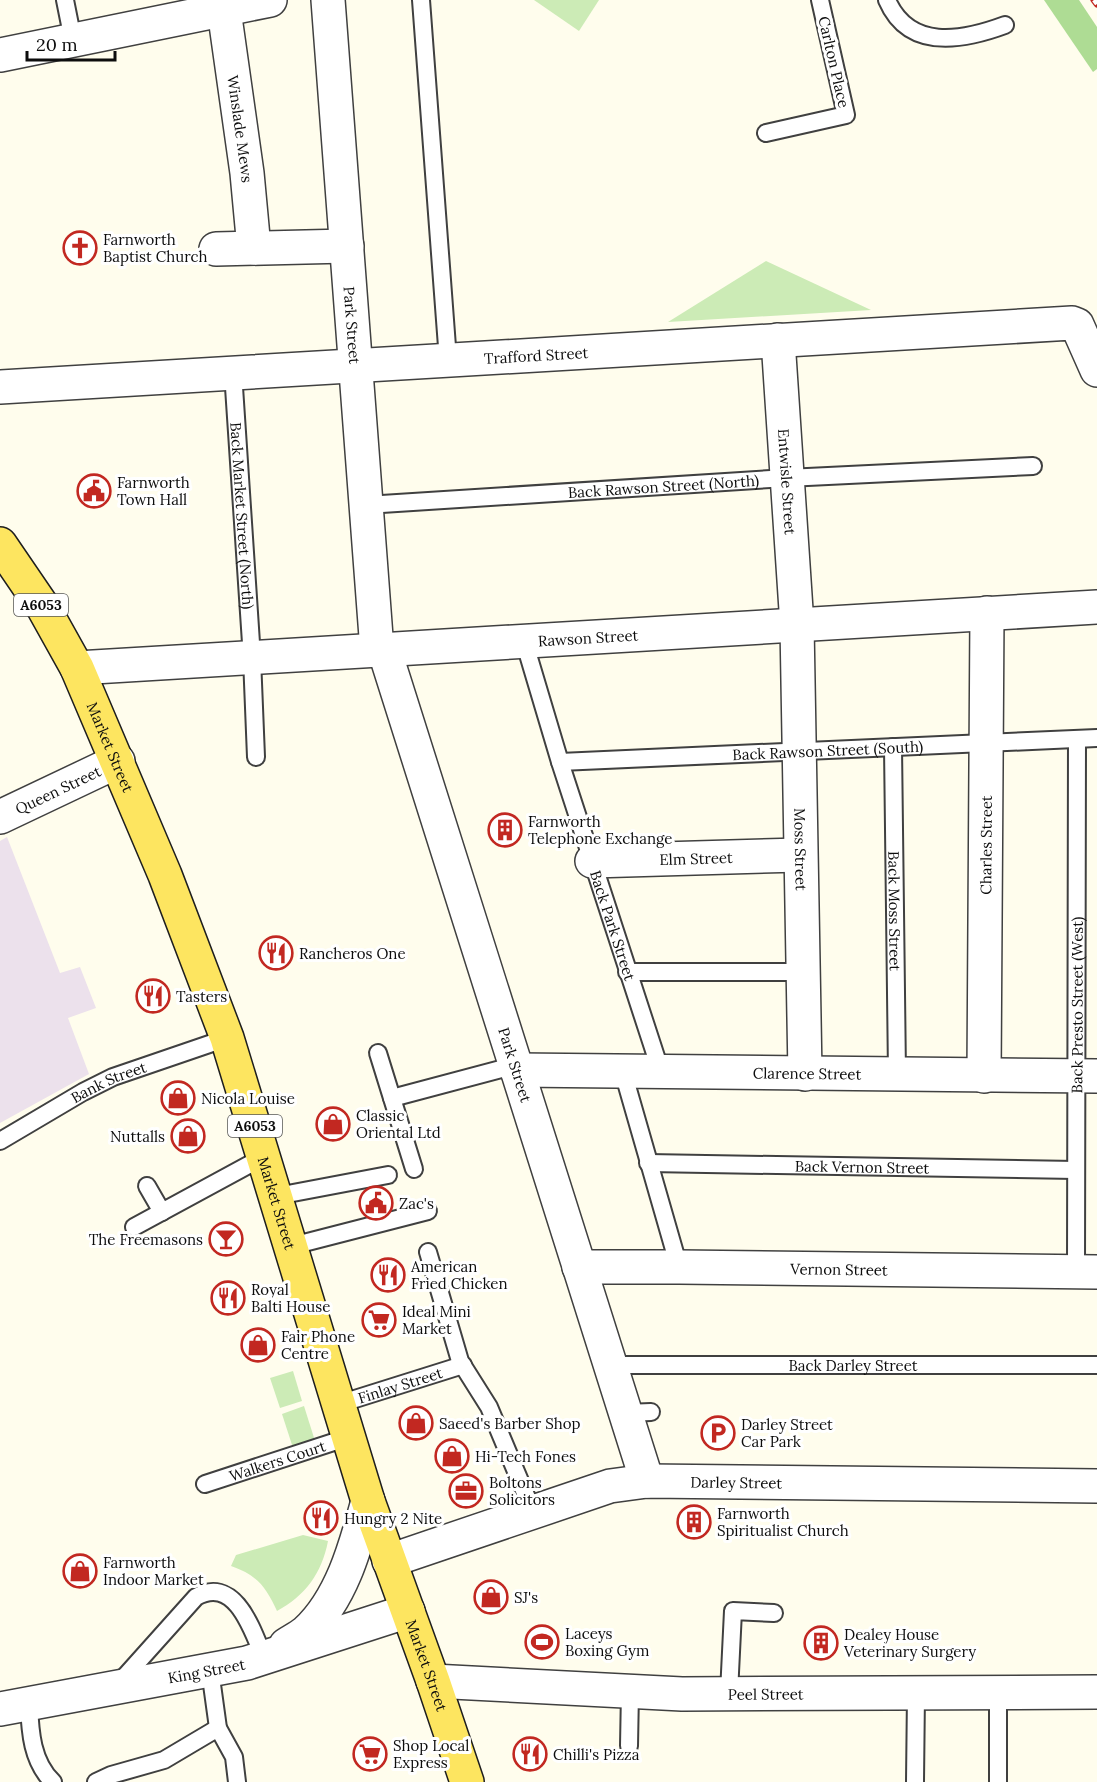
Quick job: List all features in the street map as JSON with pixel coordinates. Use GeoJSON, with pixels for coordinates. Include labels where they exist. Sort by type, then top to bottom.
{"type":"FeatureCollection","features":[{"type":"Feature","properties":{"kind":"main road","name":"Market Street"},"geometry":{"type":"LineString","coordinates":[[0,544],[43,608],[77,668],[165,875],[227,1038],[369,1501],[434,1681],[467,1782]]}},
{"type":"Feature","properties":{"kind":"street"},"geometry":{"type":"LineString","coordinates":[[0,55],[206,8],[270,0]]}},
{"type":"Feature","properties":{"kind":"street","name":"Park Street"},"geometry":{"type":"LineString","coordinates":[[328,0],[366,505],[381,649],[610,1365],[638,1412],[647,1481]]}},
{"type":"Feature","properties":{"kind":"street","name":"Winslade Mews"},"geometry":{"type":"LineString","coordinates":[[206,8],[247,173],[255,248]]}},
{"type":"Feature","properties":{"kind":"street"},"geometry":{"type":"LineString","coordinates":[[216,249],[346,246]]}},
{"type":"Feature","properties":{"kind":"street","name":"Trafford Street"},"geometry":{"type":"LineString","coordinates":[[0,387],[778,340],[1088,345]]}},
{"type":"Feature","properties":{"kind":"street","name":"Entwisle Street"},"geometry":{"type":"LineString","coordinates":[[778,340],[797,625]]}},
{"type":"Feature","properties":{"kind":"street","name":"Rawson Street"},"geometry":{"type":"LineString","coordinates":[[77,668],[1097,607]]}},
{"type":"Feature","properties":{"kind":"street","name":"Charles Street"},"geometry":{"type":"LineString","coordinates":[[984,1076],[987,614]]}},
{"type":"Feature","properties":{"kind":"street","name":"Moss Street"},"geometry":{"type":"LineString","coordinates":[[797,625],[805,1074]]}},
{"type":"Feature","properties":{"kind":"street","name":"Queen Street"},"geometry":{"type":"LineString","coordinates":[[0,817],[118,760]]}},
{"type":"Feature","properties":{"kind":"street","name":"Elm Street"},"geometry":{"type":"LineString","coordinates":[[592,861],[800,855]]}},
{"type":"Feature","properties":{"kind":"street","name":"Clarence Street"},"geometry":{"type":"LineString","coordinates":[[516,1067],[623,1072],[1087,1076]]}},
{"type":"Feature","properties":{"kind":"street","name":"Vernon Street"},"geometry":{"type":"LineString","coordinates":[[579,1268],[1086,1272]]}},
{"type":"Feature","properties":{"kind":"street","name":"Darley Street"},"geometry":{"type":"LineString","coordinates":[[389,1561],[610,1486],[647,1481],[1097,1485]]}},
{"type":"Feature","properties":{"kind":"street"},"geometry":{"type":"LineString","coordinates":[[264,1658],[306,1632],[329,1604],[357,1540],[369,1501]]}},
{"type":"Feature","properties":{"kind":"street","name":"King Street"},"geometry":{"type":"LineString","coordinates":[[14,1706],[264,1658],[408,1611]]}},
{"type":"Feature","properties":{"kind":"street","name":"Peel Street"},"geometry":{"type":"LineString","coordinates":[[434,1681],[682,1694],[1097,1692]]}},
{"type":"Feature","properties":{"kind":"lane"},"geometry":{"type":"LineString","coordinates":[[65,0],[73,40]]}},
{"type":"Feature","properties":{"kind":"lane"},"geometry":{"type":"LineString","coordinates":[[421,0],[448,360]]}},
{"type":"Feature","properties":{"kind":"lane","name":"Carlton Place"},"geometry":{"type":"LineString","coordinates":[[766,132],[846,115],[820,0]]}},
{"type":"Feature","properties":{"kind":"lane"},"geometry":{"type":"LineString","coordinates":[[886,0],[904,26],[930,38],[957,38],[1005,25]]}},
{"type":"Feature","properties":{"kind":"lane","name":"Back Market Street (North)"},"geometry":{"type":"LineString","coordinates":[[233,372],[252,658],[256,757]]}},
{"type":"Feature","properties":{"kind":"lane","name":"Back Rawson Street (North)"},"geometry":{"type":"LineString","coordinates":[[366,505],[787,478],[1033,466]]}},
{"type":"Feature","properties":{"kind":"lane","name":"Back Park Street"},"geometry":{"type":"LineString","coordinates":[[524,641],[560,762],[661,1072]]}},
{"type":"Feature","properties":{"kind":"lane","name":"Back Rawson Street (South)"},"geometry":{"type":"LineString","coordinates":[[560,762],[1097,738]]}},
{"type":"Feature","properties":{"kind":"lane","name":"Back Presto Street (West)"},"geometry":{"type":"LineString","coordinates":[[1077,739],[1087,1076],[1076,1170],[1086,1272]]}},
{"type":"Feature","properties":{"kind":"lane","name":"Back Moss Street"},"geometry":{"type":"LineString","coordinates":[[893,747],[897,1074]]}},
{"type":"Feature","properties":{"kind":"lane"},"geometry":{"type":"LineString","coordinates":[[627,972],[802,972]]}},
{"type":"Feature","properties":{"kind":"lane","name":"Bank Street"},"geometry":{"type":"LineString","coordinates":[[0,1141],[82,1092],[113,1077],[227,1038]]}},
{"type":"Feature","properties":{"kind":"lane"},"geometry":{"type":"LineString","coordinates":[[378,1053],[414,1169]]}},
{"type":"Feature","properties":{"kind":"lane"},"geometry":{"type":"LineString","coordinates":[[392,1098],[516,1067]]}},
{"type":"Feature","properties":{"kind":"lane"},"geometry":{"type":"LineString","coordinates":[[623,1072],[679,1267]]}},
{"type":"Feature","properties":{"kind":"lane"},"geometry":{"type":"LineString","coordinates":[[134,1227],[265,1156]]}},
{"type":"Feature","properties":{"kind":"lane","name":"Back Vernon Street"},"geometry":{"type":"LineString","coordinates":[[648,1163],[1076,1170]]}},
{"type":"Feature","properties":{"kind":"lane"},"geometry":{"type":"LineString","coordinates":[[277,1196],[388,1175]]}},
{"type":"Feature","properties":{"kind":"lane"},"geometry":{"type":"LineString","coordinates":[[147,1186],[162,1212]]}},
{"type":"Feature","properties":{"kind":"lane"},"geometry":{"type":"LineString","coordinates":[[292,1246],[428,1211]]}},
{"type":"Feature","properties":{"kind":"lane"},"geometry":{"type":"LineString","coordinates":[[428,1252],[463,1365],[489,1407],[533,1512]]}},
{"type":"Feature","properties":{"kind":"lane","name":"Finlay Street"},"geometry":{"type":"LineString","coordinates":[[339,1404],[463,1365]]}},
{"type":"Feature","properties":{"kind":"lane","name":"Back Darley Street"},"geometry":{"type":"LineString","coordinates":[[610,1365],[1097,1365]]}},
{"type":"Feature","properties":{"kind":"lane","name":"Walkers Court"},"geometry":{"type":"LineString","coordinates":[[205,1484],[349,1437]]}},
{"type":"Feature","properties":{"kind":"lane"},"geometry":{"type":"LineString","coordinates":[[114,1688],[196,1597],[204,1592],[215,1592],[227,1596],[238,1604],[249,1622],[264,1658]]}},
{"type":"Feature","properties":{"kind":"lane"},"geometry":{"type":"LineString","coordinates":[[729,1693],[733,1611],[774,1613]]}},
{"type":"Feature","properties":{"kind":"lane"},"geometry":{"type":"LineString","coordinates":[[210,1670],[218,1728],[234,1756],[237,1782]]}},
{"type":"Feature","properties":{"kind":"lane"},"geometry":{"type":"LineString","coordinates":[[629,1746],[630,1691]]}},
{"type":"Feature","properties":{"kind":"lane"},"geometry":{"type":"LineString","coordinates":[[998,1692],[998,1782]]}},
{"type":"Feature","properties":{"kind":"lane"},"geometry":{"type":"LineString","coordinates":[[915,1782],[916,1693]]}},
{"type":"Feature","properties":{"kind":"lane"},"geometry":{"type":"LineString","coordinates":[[14,1706],[45,1773],[53,1782]]}},
{"type":"Feature","properties":{"kind":"lane"},"geometry":{"type":"LineString","coordinates":[[96,1782],[111,1775],[164,1760],[218,1728]]}},
{"type":"Feature","properties":{"kind":"shaded area"},"geometry":{"type":"Polygon","coordinates":[[[7,837],[60,973],[80,967],[96,1008],[68,1018],[89,1074],[0,1123],[0,841],[7,837]]]}},
{"type":"Feature","properties":{"kind":"green space"},"geometry":{"type":"Polygon","coordinates":[[[534,0],[599,0],[579,31],[534,0]]]}},
{"type":"Feature","properties":{"kind":"green space"},"geometry":{"type":"Polygon","coordinates":[[[1044,0],[1079,0],[1097,27],[1097,69],[1093,72],[1044,0]]]}},
{"type":"Feature","properties":{"kind":"green space"},"geometry":{"type":"Polygon","coordinates":[[[766,261],[871,310],[668,322],[766,261]]]}},
{"type":"Feature","properties":{"kind":"green space"},"geometry":{"type":"Polygon","coordinates":[[[293,1371],[302,1401],[280,1408],[270,1378],[293,1371]]]}},
{"type":"Feature","properties":{"kind":"green space"},"geometry":{"type":"Polygon","coordinates":[[[304,1406],[315,1441],[293,1448],[282,1414],[304,1406]]]}},
{"type":"Feature","properties":{"kind":"green space"},"geometry":{"type":"Polygon","coordinates":[[[303,1535],[328,1541],[325,1553],[317,1573],[304,1591],[277,1611],[260,1583],[248,1573],[231,1566],[236,1555],[303,1535]]]}},
{"type":"Feature","properties":{"kind":"railway"},"geometry":{"type":"LineString","coordinates":[[1094,0],[1097,4]]}},
{"type":"Feature","properties":{"kind":"place","name":"Farnworth Baptist Church"},"geometry":{"type":"Point","coordinates":[80,248]}},
{"type":"Feature","properties":{"kind":"place","name":"Farnworth Town Hall"},"geometry":{"type":"Point","coordinates":[94,491]}},
{"type":"Feature","properties":{"kind":"place","name":"Farnworth Telephone Exchange"},"geometry":{"type":"Point","coordinates":[505,830]}},
{"type":"Feature","properties":{"kind":"place","name":"Rancheros One"},"geometry":{"type":"Point","coordinates":[276,953]}},
{"type":"Feature","properties":{"kind":"place","name":"Tasters"},"geometry":{"type":"Point","coordinates":[153,996]}},
{"type":"Feature","properties":{"kind":"place","name":"Nicola Louise"},"geometry":{"type":"Point","coordinates":[178,1098]}},
{"type":"Feature","properties":{"kind":"place","name":"Classic Oriental Ltd"},"geometry":{"type":"Point","coordinates":[333,1124]}},
{"type":"Feature","properties":{"kind":"place","name":"Nuttalls"},"geometry":{"type":"Point","coordinates":[188,1136]}},
{"type":"Feature","properties":{"kind":"place","name":"Zac's"},"geometry":{"type":"Point","coordinates":[376,1203]}},
{"type":"Feature","properties":{"kind":"place","name":"The Freemasons"},"geometry":{"type":"Point","coordinates":[226,1239]}},
{"type":"Feature","properties":{"kind":"place","name":"American Fried Chicken"},"geometry":{"type":"Point","coordinates":[388,1275]}},
{"type":"Feature","properties":{"kind":"place","name":"Royal Balti House"},"geometry":{"type":"Point","coordinates":[228,1298]}},
{"type":"Feature","properties":{"kind":"place","name":"Ideal Mini Market"},"geometry":{"type":"Point","coordinates":[379,1320]}},
{"type":"Feature","properties":{"kind":"place","name":"Fair Phone Centre"},"geometry":{"type":"Point","coordinates":[258,1345]}},
{"type":"Feature","properties":{"kind":"place","name":"Saeed's Barber Shop"},"geometry":{"type":"Point","coordinates":[416,1423]}},
{"type":"Feature","properties":{"kind":"place","name":"Darley Street Car Park"},"geometry":{"type":"Point","coordinates":[718,1433]}},
{"type":"Feature","properties":{"kind":"place","name":"Hi-Tech Fones"},"geometry":{"type":"Point","coordinates":[452,1456]}},
{"type":"Feature","properties":{"kind":"place","name":"Boltons Solicitors"},"geometry":{"type":"Point","coordinates":[466,1491]}},
{"type":"Feature","properties":{"kind":"place","name":"Hungry 2 Nite"},"geometry":{"type":"Point","coordinates":[321,1518]}},
{"type":"Feature","properties":{"kind":"place","name":"Farnworth Spiritualist Church"},"geometry":{"type":"Point","coordinates":[694,1522]}},
{"type":"Feature","properties":{"kind":"place","name":"Farnworth Indoor Market"},"geometry":{"type":"Point","coordinates":[80,1571]}},
{"type":"Feature","properties":{"kind":"place","name":"SJ's"},"geometry":{"type":"Point","coordinates":[491,1597]}},
{"type":"Feature","properties":{"kind":"place","name":"Laceys Boxing Gym"},"geometry":{"type":"Point","coordinates":[542,1642]}},
{"type":"Feature","properties":{"kind":"place","name":"Dealey House Veterinary Surgery"},"geometry":{"type":"Point","coordinates":[821,1643]}},
{"type":"Feature","properties":{"kind":"place","name":"Shop Local Express"},"geometry":{"type":"Point","coordinates":[370,1754]}},
{"type":"Feature","properties":{"kind":"place","name":"Chilli's Pizza"},"geometry":{"type":"Point","coordinates":[530,1754]}}]}
